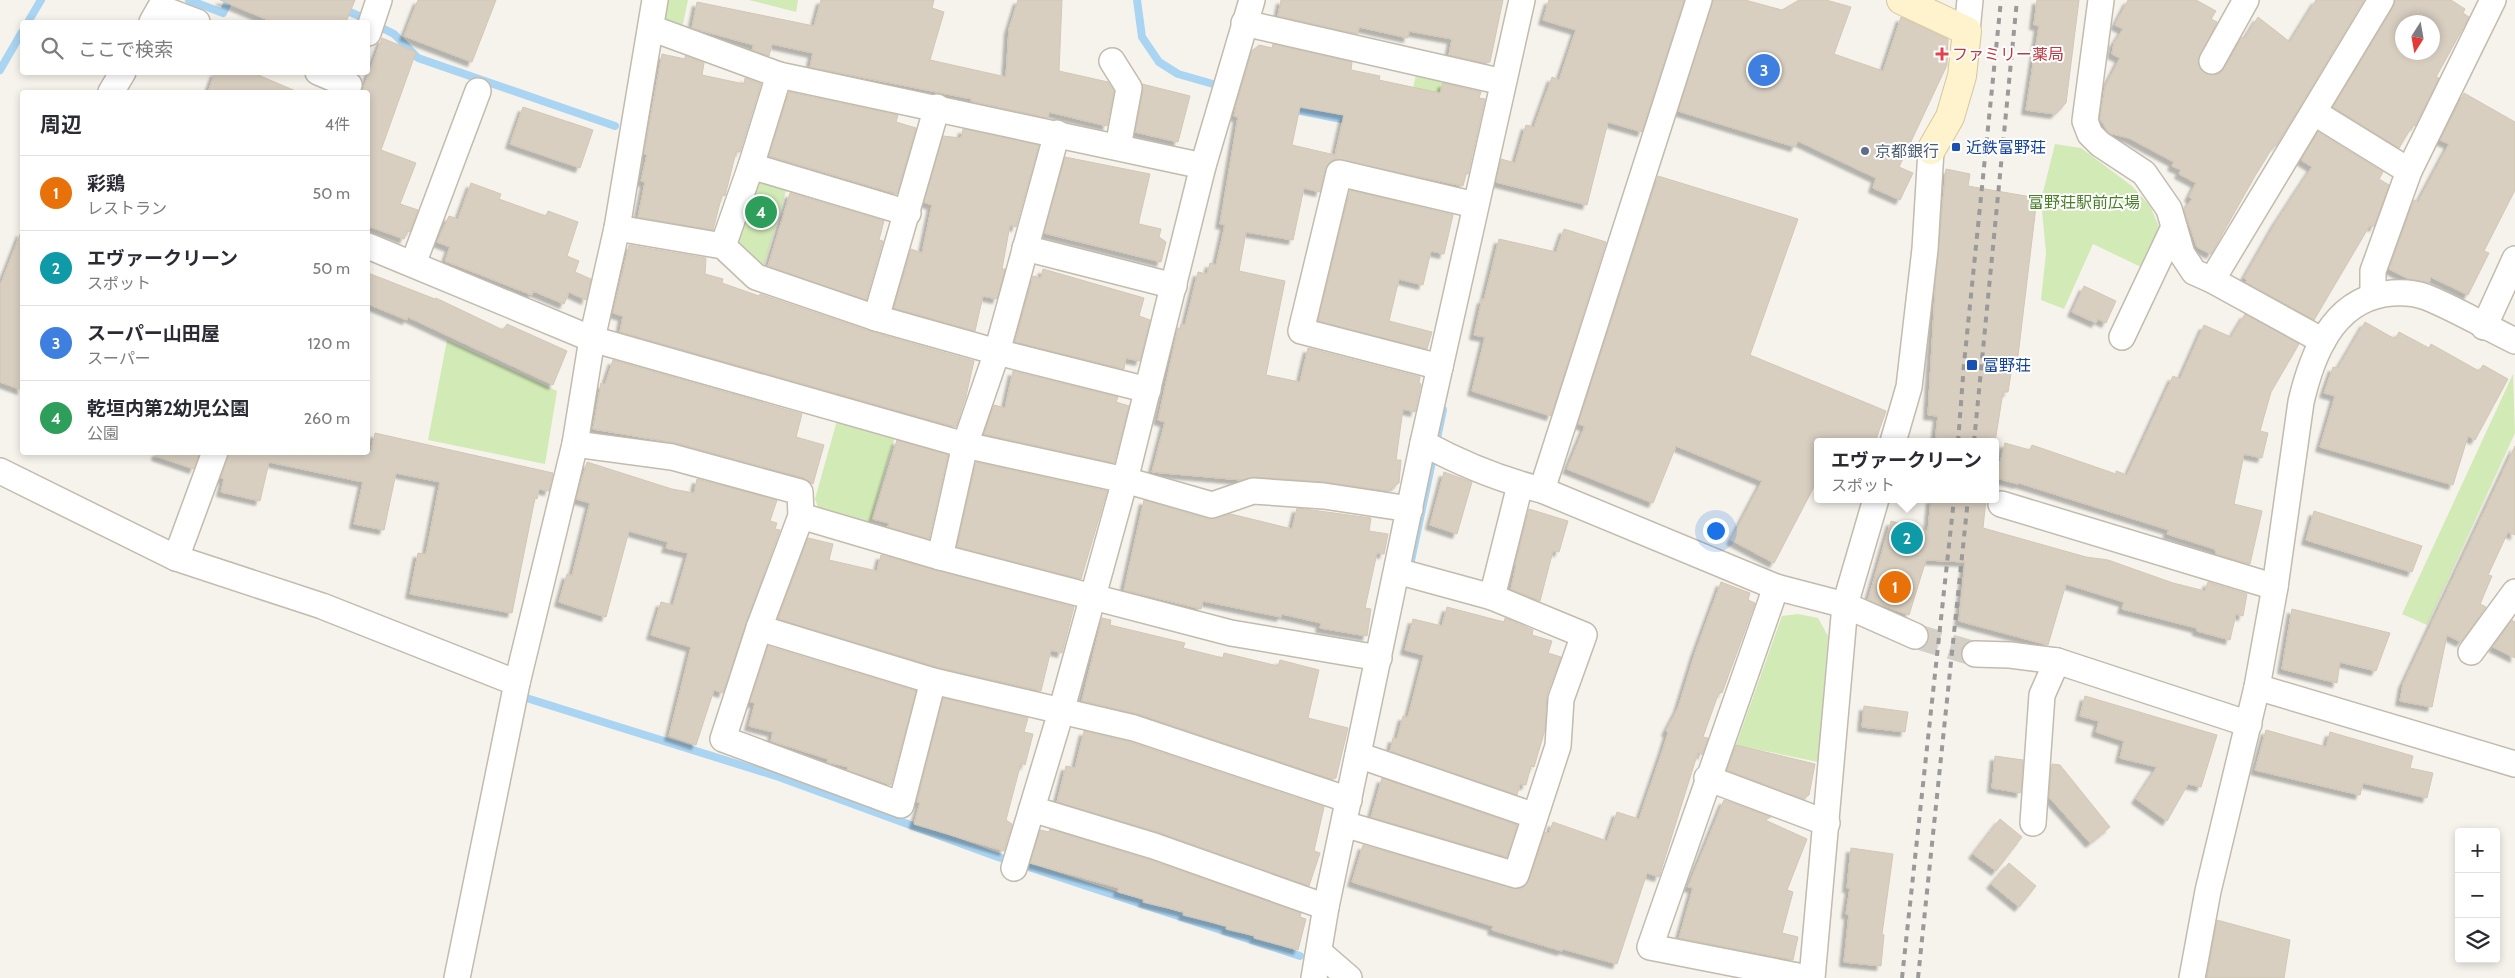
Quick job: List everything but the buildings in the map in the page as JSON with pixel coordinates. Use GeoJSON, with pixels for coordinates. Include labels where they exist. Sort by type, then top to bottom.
{"type":"FeatureCollection","features":[{"type":"Feature","properties":{"kind":"main road"},"geometry":{"type":"LineString","coordinates":[[1901,0],[1967,31],[1962,76],[1950,117],[1931,150]]}},
{"type":"Feature","properties":{"kind":"street"},"geometry":{"type":"LineString","coordinates":[[370,27],[379,0]]}},
{"type":"Feature","properties":{"kind":"street"},"geometry":{"type":"LineString","coordinates":[[456,978],[516,684],[575,444],[592,338],[617,228],[655,0]]}},
{"type":"Feature","properties":{"kind":"street"},"geometry":{"type":"LineString","coordinates":[[1015,864],[1061,712],[1125,480],[1203,166],[1252,0]]}},
{"type":"Feature","properties":{"kind":"street"},"geometry":{"type":"LineString","coordinates":[[1314,978],[1326,907],[1423,443],[1522,0]]}},
{"type":"Feature","properties":{"kind":"street"},"geometry":{"type":"LineString","coordinates":[[1492,597],[1699,0]]}},
{"type":"Feature","properties":{"kind":"street"},"geometry":{"type":"LineString","coordinates":[[1967,31],[1970,0]]}},
{"type":"Feature","properties":{"kind":"street"},"geometry":{"type":"LineString","coordinates":[[2101,0],[2085,121],[2090,134],[2100,144],[2144,173],[2169,209],[2182,254],[2194,272],[2323,341]]}},
{"type":"Feature","properties":{"kind":"street"},"geometry":{"type":"LineString","coordinates":[[2212,280],[2381,0]]}},
{"type":"Feature","properties":{"kind":"street"},"geometry":{"type":"LineString","coordinates":[[2373,296],[2373,271],[2409,171],[2493,0]]}},
{"type":"Feature","properties":{"kind":"street"},"geometry":{"type":"LineString","coordinates":[[2212,61],[2238,3]]}},
{"type":"Feature","properties":{"kind":"street"},"geometry":{"type":"LineString","coordinates":[[153,20],[160,8],[192,20]]}},
{"type":"Feature","properties":{"kind":"street"},"geometry":{"type":"LineString","coordinates":[[1244,23],[1503,82]]}},
{"type":"Feature","properties":{"kind":"street"},"geometry":{"type":"LineString","coordinates":[[651,28],[779,75],[937,107],[1203,166]]}},
{"type":"Feature","properties":{"kind":"street"},"geometry":{"type":"LineString","coordinates":[[1112,62],[1130,88],[1118,147]]}},
{"type":"Feature","properties":{"kind":"street"},"geometry":{"type":"LineString","coordinates":[[112,90],[121,75]]}},
{"type":"Feature","properties":{"kind":"street"},"geometry":{"type":"LineString","coordinates":[[327,75],[350,83]]}},
{"type":"Feature","properties":{"kind":"street"},"geometry":{"type":"LineString","coordinates":[[723,246],[751,166],[779,75]]}},
{"type":"Feature","properties":{"kind":"street"},"geometry":{"type":"LineString","coordinates":[[413,264],[478,91]]}},
{"type":"Feature","properties":{"kind":"street"},"geometry":{"type":"LineString","coordinates":[[876,318],[908,213],[937,107]]}},
{"type":"Feature","properties":{"kind":"street"},"geometry":{"type":"LineString","coordinates":[[2315,112],[2409,171]]}},
{"type":"Feature","properties":{"kind":"street"},"geometry":{"type":"LineString","coordinates":[[940,557],[964,445],[996,352],[1057,134]]}},
{"type":"Feature","properties":{"kind":"street"},"geometry":{"type":"LineString","coordinates":[[1894,438],[1909,387],[1924,249],[1931,150]]}},
{"type":"Feature","properties":{"kind":"street"},"geometry":{"type":"LineString","coordinates":[[751,166],[908,213]]}},
{"type":"Feature","properties":{"kind":"street"},"geometry":{"type":"LineString","coordinates":[[1440,367],[1301,331],[1339,173],[1476,205]]}},
{"type":"Feature","properties":{"kind":"street"},"geometry":{"type":"LineString","coordinates":[[2122,337],[2174,226]]}},
{"type":"Feature","properties":{"kind":"street"},"geometry":{"type":"LineString","coordinates":[[617,228],[723,246],[756,277],[876,318],[996,352],[1148,390]]}},
{"type":"Feature","properties":{"kind":"street"},"geometry":{"type":"LineString","coordinates":[[370,247],[592,338],[964,445],[1125,480],[1212,504],[1253,491],[1324,496],[1410,509]]}},
{"type":"Feature","properties":{"kind":"street"},"geometry":{"type":"LineString","coordinates":[[1025,248],[1174,286]]}},
{"type":"Feature","properties":{"kind":"street"},"geometry":{"type":"LineString","coordinates":[[2484,327],[2515,259]]}},
{"type":"Feature","properties":{"kind":"street"},"geometry":{"type":"LineString","coordinates":[[2192,978],[2208,891],[2257,687],[2275,587],[2300,402],[2307,376],[2323,341],[2338,318],[2356,302],[2373,296],[2398,292],[2425,297],[2515,341]]}},
{"type":"Feature","properties":{"kind":"street"},"geometry":{"type":"LineString","coordinates":[[1423,443],[1445,455],[1776,587],[1845,605],[1914,636]]}},
{"type":"Feature","properties":{"kind":"street"},"geometry":{"type":"LineString","coordinates":[[575,444],[672,457],[800,492],[801,516],[759,628],[723,739],[902,805],[933,681]]}},
{"type":"Feature","properties":{"kind":"street"},"geometry":{"type":"LineString","coordinates":[[176,558],[215,455]]}},
{"type":"Feature","properties":{"kind":"street"},"geometry":{"type":"LineString","coordinates":[[0,471],[176,558],[322,606],[516,684]]}},
{"type":"Feature","properties":{"kind":"street"},"geometry":{"type":"LineString","coordinates":[[1812,978],[1845,605],[1875,503]]}},
{"type":"Feature","properties":{"kind":"street"},"geometry":{"type":"LineString","coordinates":[[2001,504],[2275,587]]}},
{"type":"Feature","properties":{"kind":"street"},"geometry":{"type":"LineString","coordinates":[[801,516],[940,557],[1092,595],[1231,633],[1379,658]]}},
{"type":"Feature","properties":{"kind":"street"},"geometry":{"type":"LineString","coordinates":[[1344,824],[1516,875],[1558,746],[1561,699],[1584,635],[1492,597],[1397,572]]}},
{"type":"Feature","properties":{"kind":"street"},"geometry":{"type":"LineString","coordinates":[[1776,587],[1707,778],[1650,947],[1808,978]]}},
{"type":"Feature","properties":{"kind":"street"},"geometry":{"type":"LineString","coordinates":[[2471,652],[2515,592]]}},
{"type":"Feature","properties":{"kind":"street"},"geometry":{"type":"LineString","coordinates":[[759,628],[933,681],[1134,728],[1349,800]]}},
{"type":"Feature","properties":{"kind":"street"},"geometry":{"type":"LineString","coordinates":[[1975,654],[2010,655],[2057,661],[2249,724]]}},
{"type":"Feature","properties":{"kind":"street"},"geometry":{"type":"LineString","coordinates":[[2033,823],[2042,695],[2057,661]]}},
{"type":"Feature","properties":{"kind":"street"},"geometry":{"type":"LineString","coordinates":[[2257,687],[2515,764]]}},
{"type":"Feature","properties":{"kind":"street"},"geometry":{"type":"LineString","coordinates":[[1358,755],[1535,816]]}},
{"type":"Feature","properties":{"kind":"street"},"geometry":{"type":"LineString","coordinates":[[1707,778],[1826,823]]}},
{"type":"Feature","properties":{"kind":"street"},"geometry":{"type":"LineString","coordinates":[[1032,809],[1154,846],[1326,907]]}},
{"type":"Feature","properties":{"kind":"street"},"geometry":{"type":"LineString","coordinates":[[1319,952],[1349,978]]}},
{"type":"Feature","properties":{"kind":"green space"},"geometry":{"type":"Polygon","coordinates":[[[665,0],[688,0],[681,33],[660,28],[665,0]]]}},
{"type":"Feature","properties":{"kind":"green space"},"geometry":{"type":"Polygon","coordinates":[[[749,0],[798,0],[796,12],[749,0]]]}},
{"type":"Feature","properties":{"kind":"green space"},"geometry":{"type":"Polygon","coordinates":[[[1416,75],[1447,82],[1438,127],[1406,120],[1416,75]]]}},
{"type":"Feature","properties":{"kind":"green space","name":"富野荘駅前広場"},"geometry":{"type":"Polygon","coordinates":[[[2055,144],[2081,148],[2132,186],[2150,206],[2161,231],[2141,267],[2093,244],[2064,309],[2041,300],[2046,253],[2041,200],[2055,144]]]}},
{"type":"Feature","properties":{"kind":"green space"},"geometry":{"type":"Polygon","coordinates":[[[753,174],[788,184],[762,271],[733,240],[753,174]]]}},
{"type":"Feature","properties":{"kind":"green space"},"geometry":{"type":"Polygon","coordinates":[[[447,340],[557,391],[545,464],[428,440],[447,340]]]}},
{"type":"Feature","properties":{"kind":"green space"},"geometry":{"type":"Polygon","coordinates":[[[2513,374],[2515,433],[2427,625],[2402,614],[2513,374]]]}},
{"type":"Feature","properties":{"kind":"green space"},"geometry":{"type":"Polygon","coordinates":[[[838,417],[896,433],[869,527],[820,513],[815,499],[838,417]]]}},
{"type":"Feature","properties":{"kind":"green space"},"geometry":{"type":"Polygon","coordinates":[[[1798,614],[1818,618],[1828,636],[1818,762],[1736,745],[1782,616],[1798,614]]]}},
{"type":"Feature","properties":{"kind":"waterway"},"geometry":{"type":"LineString","coordinates":[[29,20],[41,0]]}},
{"type":"Feature","properties":{"kind":"waterway"},"geometry":{"type":"LineString","coordinates":[[189,0],[223,13],[229,0]]}},
{"type":"Feature","properties":{"kind":"waterway"},"geometry":{"type":"LineString","coordinates":[[323,0],[359,16]]}},
{"type":"Feature","properties":{"kind":"waterway"},"geometry":{"type":"LineString","coordinates":[[1137,0],[1142,37],[1159,62],[1178,74],[1213,84]]}},
{"type":"Feature","properties":{"kind":"waterway"},"geometry":{"type":"LineString","coordinates":[[380,27],[394,34],[418,58],[615,126]]}},
{"type":"Feature","properties":{"kind":"waterway"},"geometry":{"type":"LineString","coordinates":[[0,70],[20,35]]}},
{"type":"Feature","properties":{"kind":"waterway"},"geometry":{"type":"LineString","coordinates":[[1291,109],[1351,121]]}},
{"type":"Feature","properties":{"kind":"waterway"},"geometry":{"type":"LineString","coordinates":[[1409,570],[1443,410]]}},
{"type":"Feature","properties":{"kind":"waterway"},"geometry":{"type":"LineString","coordinates":[[520,696],[779,777],[995,856],[1300,956]]}},
{"type":"Feature","properties":{"kind":"tunnel"},"geometry":{"type":"LineString","coordinates":[[1915,636],[1975,654]]}},
{"type":"Feature","properties":{"kind":"railway"},"geometry":{"type":"LineString","coordinates":[[1958,438],[1964,364],[2001,0]]}},
{"type":"Feature","properties":{"kind":"railway"},"geometry":{"type":"LineString","coordinates":[[1974,438],[2017,0]]}},
{"type":"Feature","properties":{"kind":"railway"},"geometry":{"type":"LineString","coordinates":[[1902,978],[1954,503]]}},
{"type":"Feature","properties":{"kind":"railway"},"geometry":{"type":"LineString","coordinates":[[1918,978],[1968,503]]}},
{"type":"Feature","properties":{"kind":"place","name":"ファミリー薬局"},"geometry":{"type":"Point","coordinates":[1942,54]}},
{"type":"Feature","properties":{"kind":"place","name":"スーパー山田屋"},"geometry":{"type":"Point","coordinates":[1764,70]}},
{"type":"Feature","properties":{"kind":"place","name":"近鉄富野荘"},"geometry":{"type":"Point","coordinates":[1956,147]}},
{"type":"Feature","properties":{"kind":"place","name":"京都銀行"},"geometry":{"type":"Point","coordinates":[1865,151]}},
{"type":"Feature","properties":{"kind":"place","name":"乾垣内第2幼児公園"},"geometry":{"type":"Point","coordinates":[761,212]}},
{"type":"Feature","properties":{"kind":"place","name":"富野荘"},"geometry":{"type":"Point","coordinates":[1972,365]}},
{"type":"Feature","properties":{"kind":"place","name":"エヴァークリーン"},"geometry":{"type":"Point","coordinates":[1907,538]}},
{"type":"Feature","properties":{"kind":"place","name":"彩鶏"},"geometry":{"type":"Point","coordinates":[1895,587]}}]}
